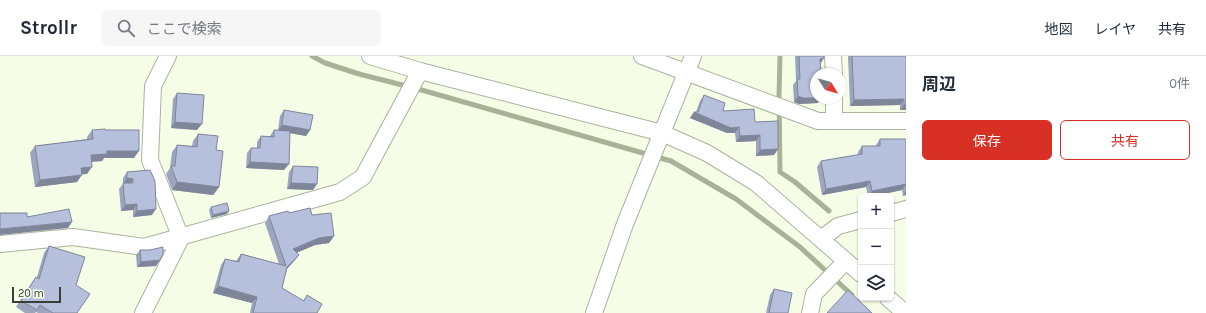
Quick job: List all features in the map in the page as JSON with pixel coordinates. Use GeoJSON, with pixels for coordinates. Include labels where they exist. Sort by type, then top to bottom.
{"type":"FeatureCollection","features":[{"type":"Feature","properties":{"kind":"street"},"geometry":{"type":"LineString","coordinates":[[143,313],[181,238],[150,160],[153,86],[168,56]]}},
{"type":"Feature","properties":{"kind":"street"},"geometry":{"type":"LineString","coordinates":[[370,56],[420,71],[662,133],[707,153],[756,183],[858,271]]}},
{"type":"Feature","properties":{"kind":"street"},"geometry":{"type":"LineString","coordinates":[[642,56],[818,122],[906,122]]}},
{"type":"Feature","properties":{"kind":"street"},"geometry":{"type":"LineString","coordinates":[[594,313],[625,224],[685,72],[693,56]]}},
{"type":"Feature","properties":{"kind":"street"},"geometry":{"type":"LineString","coordinates":[[833,56],[834,68]]}},
{"type":"Feature","properties":{"kind":"street"},"geometry":{"type":"LineString","coordinates":[[0,244],[73,237],[144,247],[181,238],[340,192],[363,177],[420,71]]}},
{"type":"Feature","properties":{"kind":"street"},"geometry":{"type":"LineString","coordinates":[[834,104],[834,122]]}},
{"type":"Feature","properties":{"kind":"street"},"geometry":{"type":"LineString","coordinates":[[894,212],[906,209]]}},
{"type":"Feature","properties":{"kind":"street"},"geometry":{"type":"LineString","coordinates":[[820,239],[838,226],[858,221]]}},
{"type":"Feature","properties":{"kind":"street"},"geometry":{"type":"LineString","coordinates":[[810,313],[814,294],[846,261]]}},
{"type":"Feature","properties":{"kind":"street"},"geometry":{"type":"LineString","coordinates":[[891,301],[905,313]]}},
{"type":"Feature","properties":{"kind":"building"},"geometry":{"type":"Polygon","coordinates":[[[799,56],[824,56],[824,58],[820,59],[821,68],[810,68],[810,98],[798,96],[797,79],[800,79],[799,56]]]}},
{"type":"Feature","properties":{"kind":"building"},"geometry":{"type":"Polygon","coordinates":[[[852,56],[906,56],[906,105],[904,105],[904,99],[854,100],[852,56]]]}},
{"type":"Feature","properties":{"kind":"building"},"geometry":{"type":"Polygon","coordinates":[[[177,93],[204,95],[202,124],[175,122],[177,93]]]}},
{"type":"Feature","properties":{"kind":"building"},"geometry":{"type":"Polygon","coordinates":[[[704,95],[725,103],[723,111],[754,109],[755,122],[778,121],[778,149],[760,150],[760,135],[740,136],[739,127],[731,128],[694,112],[698,112],[704,95]]]}},
{"type":"Feature","properties":{"kind":"building"},"geometry":{"type":"Polygon","coordinates":[[[284,110],[313,115],[310,130],[282,125],[284,110]]]}},
{"type":"Feature","properties":{"kind":"building"},"geometry":{"type":"Polygon","coordinates":[[[92,130],[139,130],[139,151],[107,151],[107,154],[91,155],[92,167],[81,168],[82,175],[40,180],[35,146],[93,139],[92,130]]]}},
{"type":"Feature","properties":{"kind":"building"},"geometry":{"type":"Polygon","coordinates":[[[274,130],[290,131],[289,164],[250,162],[251,148],[260,148],[261,136],[274,137],[274,130]]]}},
{"type":"Feature","properties":{"kind":"building"},"geometry":{"type":"Polygon","coordinates":[[[198,134],[218,136],[216,150],[223,151],[219,187],[177,182],[171,166],[175,166],[177,145],[197,147],[198,134]]]}},
{"type":"Feature","properties":{"kind":"building"},"geometry":{"type":"Polygon","coordinates":[[[880,139],[906,139],[906,184],[872,191],[870,181],[826,189],[821,161],[862,154],[862,146],[880,146],[880,139]]]}},
{"type":"Feature","properties":{"kind":"building"},"geometry":{"type":"Polygon","coordinates":[[[293,166],[318,167],[317,184],[291,183],[293,166]]]}},
{"type":"Feature","properties":{"kind":"building"},"geometry":{"type":"Polygon","coordinates":[[[150,170],[155,181],[156,209],[137,211],[137,204],[125,205],[123,183],[133,183],[133,179],[127,178],[127,172],[150,170]]]}},
{"type":"Feature","properties":{"kind":"building"},"geometry":{"type":"Polygon","coordinates":[[[227,203],[229,211],[213,215],[211,207],[227,203]]]}},
{"type":"Feature","properties":{"kind":"building"},"geometry":{"type":"Polygon","coordinates":[[[310,208],[312,215],[331,213],[334,236],[319,238],[293,249],[299,255],[287,267],[282,288],[304,301],[307,295],[322,304],[317,313],[253,313],[257,297],[218,286],[225,259],[239,262],[241,254],[286,266],[269,216],[288,211],[289,213],[310,208]]]}},
{"type":"Feature","properties":{"kind":"building"},"geometry":{"type":"Polygon","coordinates":[[[69,209],[72,222],[0,229],[0,213],[27,213],[27,217],[69,209]]]}},
{"type":"Feature","properties":{"kind":"building"},"geometry":{"type":"Polygon","coordinates":[[[49,246],[85,257],[76,285],[90,294],[77,313],[53,313],[40,305],[37,310],[21,301],[36,277],[39,279],[49,246]]]}},
{"type":"Feature","properties":{"kind":"building"},"geometry":{"type":"Polygon","coordinates":[[[163,247],[163,254],[160,260],[141,262],[140,250],[150,250],[163,247]]]}},
{"type":"Feature","properties":{"kind":"building"},"geometry":{"type":"Polygon","coordinates":[[[774,289],[792,293],[788,313],[769,313],[774,289]]]}},
{"type":"Feature","properties":{"kind":"building"},"geometry":{"type":"Polygon","coordinates":[[[848,290],[872,313],[827,313],[848,290]]]}},
{"type":"Feature","properties":{"kind":"waterway"},"geometry":{"type":"LineString","coordinates":[[312,56],[325,63],[359,74],[418,89],[671,161],[736,199],[800,247],[852,295]]}},
{"type":"Feature","properties":{"kind":"waterway"},"geometry":{"type":"LineString","coordinates":[[780,56],[780,172],[795,182],[829,211]]}}]}
